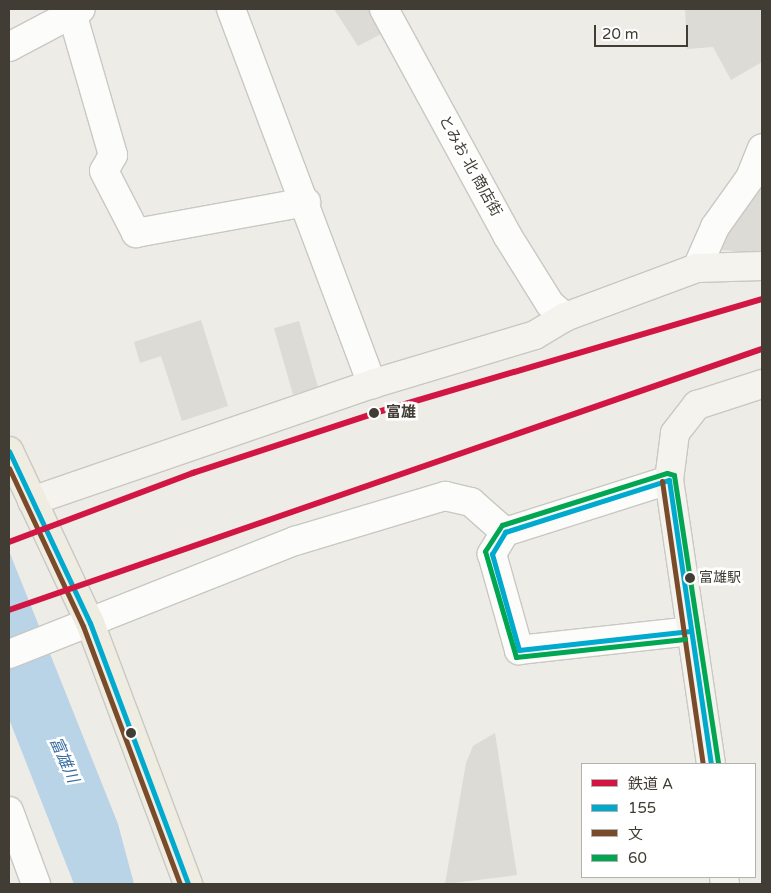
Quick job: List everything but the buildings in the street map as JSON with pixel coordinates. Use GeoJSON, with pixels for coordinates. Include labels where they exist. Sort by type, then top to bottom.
{"type":"FeatureCollection","features":[{"type":"Feature","properties":{"kind":"main road"},"geometry":{"type":"LineString","coordinates":[[9,451],[90,623],[188,884]]}},
{"type":"Feature","properties":{"kind":"street"},"geometry":{"type":"LineString","coordinates":[[231,9],[306,202],[372,384]]}},
{"type":"Feature","properties":{"kind":"street","name":"とみお 北 商店街"},"geometry":{"type":"LineString","coordinates":[[384,9],[507,235],[550,304],[564,317]]}},
{"type":"Feature","properties":{"kind":"street"},"geometry":{"type":"LineString","coordinates":[[9,47],[76,11],[114,155],[104,171],[136,233],[306,202]]}},
{"type":"Feature","properties":{"kind":"street"},"geometry":{"type":"LineString","coordinates":[[697,268],[715,227],[750,178],[762,148]]}},
{"type":"Feature","properties":{"kind":"street"},"geometry":{"type":"LineString","coordinates":[[32,501],[372,384],[535,335],[564,317],[697,268],[762,266]]}},
{"type":"Feature","properties":{"kind":"street"},"geometry":{"type":"LineString","coordinates":[[711,763],[690,631],[670,480],[676,433],[697,405],[762,384]]}},
{"type":"Feature","properties":{"kind":"street"},"geometry":{"type":"LineString","coordinates":[[670,480],[505,532],[492,554],[519,650],[690,631]]}},
{"type":"Feature","properties":{"kind":"street"},"geometry":{"type":"LineString","coordinates":[[9,654],[90,623],[148,595],[295,540],[445,496],[472,502],[505,532]]}},
{"type":"Feature","properties":{"kind":"street"},"geometry":{"type":"LineString","coordinates":[[9,810],[36,884]]}},
{"type":"Feature","properties":{"kind":"shaded area"},"geometry":{"type":"Polygon","coordinates":[[[334,9],[375,9],[387,31],[358,46],[334,9]]]}},
{"type":"Feature","properties":{"kind":"shaded area"},"geometry":{"type":"Polygon","coordinates":[[[685,9],[762,9],[762,62],[731,80],[713,47],[687,49],[685,9]]]}},
{"type":"Feature","properties":{"kind":"shaded area"},"geometry":{"type":"Polygon","coordinates":[[[762,190],[762,253],[722,250],[715,243],[752,191],[762,190]]]}},
{"type":"Feature","properties":{"kind":"shaded area"},"geometry":{"type":"Polygon","coordinates":[[[201,320],[228,406],[182,421],[161,356],[140,363],[134,342],[201,320]]]}},
{"type":"Feature","properties":{"kind":"shaded area"},"geometry":{"type":"Polygon","coordinates":[[[299,321],[318,387],[293,394],[274,328],[299,321]]]}},
{"type":"Feature","properties":{"kind":"shaded area"},"geometry":{"type":"Polygon","coordinates":[[[495,733],[517,875],[445,884],[466,763],[473,746],[495,733]]]}},
{"type":"Feature","properties":{"kind":"water","name":"富雄川"},"geometry":{"type":"Polygon","coordinates":[[[9,551],[118,824],[134,884],[74,884],[9,719],[9,551]]]}},
{"type":"Feature","properties":{"kind":"rail line","name":"A"},"geometry":{"type":"LineString","coordinates":[[9,542],[193,473],[378,412],[762,299]]}},
{"type":"Feature","properties":{"kind":"rail line","name":"A"},"geometry":{"type":"LineString","coordinates":[[9,610],[762,349]]}},
{"type":"Feature","properties":{"kind":"transit line","name":"155"},"geometry":{"type":"LineString","coordinates":[[9,451],[90,623],[188,884]]}},
{"type":"Feature","properties":{"kind":"transit line","name":"文"},"geometry":{"type":"LineString","coordinates":[[9,468],[83,626],[180,884]]}},
{"type":"Feature","properties":{"kind":"transit line","name":"60"},"geometry":{"type":"LineString","coordinates":[[685,639],[516,657],[485,551],[502,525],[667,473],[674,475],[718,763]]}},
{"type":"Feature","properties":{"kind":"transit line","name":"155"},"geometry":{"type":"LineString","coordinates":[[690,631],[519,650],[492,554],[505,532],[669,480],[711,763]]}},
{"type":"Feature","properties":{"kind":"transit line","name":"文"},"geometry":{"type":"LineString","coordinates":[[662,481],[703,763]]}},
{"type":"Feature","properties":{"kind":"place","name":"富雄"},"geometry":{"type":"Point","coordinates":[374,413]}},
{"type":"Feature","properties":{"kind":"place","name":"富雄駅"},"geometry":{"type":"Point","coordinates":[690,578]}}]}
